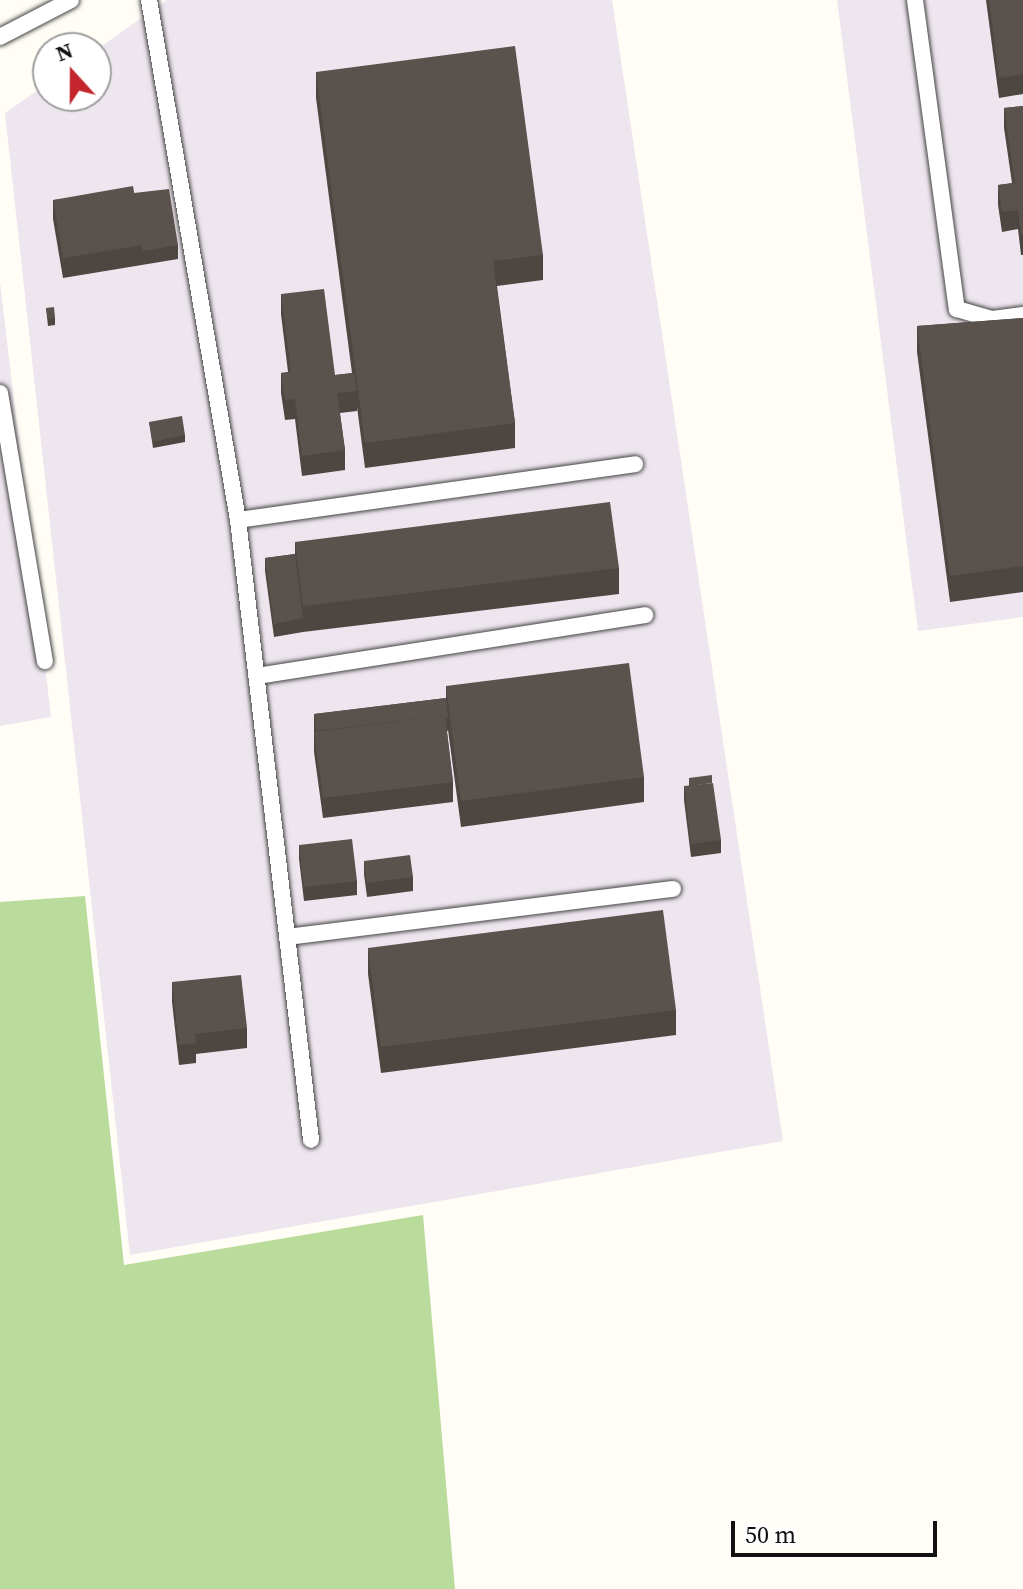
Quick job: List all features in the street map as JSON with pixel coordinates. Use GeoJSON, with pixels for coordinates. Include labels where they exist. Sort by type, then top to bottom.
{"type":"FeatureCollection","features":[{"type":"Feature","properties":{"kind":"lane"},"geometry":{"type":"LineString","coordinates":[[0,37],[71,0]]}},
{"type":"Feature","properties":{"kind":"lane"},"geometry":{"type":"LineString","coordinates":[[149,0],[238,520],[311,1140]]}},
{"type":"Feature","properties":{"kind":"lane"},"geometry":{"type":"LineString","coordinates":[[915,0],[957,309],[993,319],[1023,315]]}},
{"type":"Feature","properties":{"kind":"lane"},"geometry":{"type":"LineString","coordinates":[[0,393],[45,661]]}},
{"type":"Feature","properties":{"kind":"lane"},"geometry":{"type":"LineString","coordinates":[[238,520],[635,464]]}},
{"type":"Feature","properties":{"kind":"lane"},"geometry":{"type":"LineString","coordinates":[[257,676],[645,615]]}},
{"type":"Feature","properties":{"kind":"lane"},"geometry":{"type":"LineString","coordinates":[[287,937],[673,889]]}},
{"type":"Feature","properties":{"kind":"shaded area"},"geometry":{"type":"Polygon","coordinates":[[[167,0],[612,0],[783,1141],[130,1255],[5,113],[32,94],[32,112],[112,112],[112,39],[167,0]]]}},
{"type":"Feature","properties":{"kind":"shaded area"},"geometry":{"type":"Polygon","coordinates":[[[837,0],[1023,0],[1023,617],[918,631],[837,0]]]}},
{"type":"Feature","properties":{"kind":"shaded area"},"geometry":{"type":"Polygon","coordinates":[[[0,282],[51,717],[0,726],[0,282]]]}},
{"type":"Feature","properties":{"kind":"green space"},"geometry":{"type":"Polygon","coordinates":[[[85,896],[124,1265],[423,1215],[455,1589],[0,1589],[0,902],[85,896]]]}},
{"type":"Feature","properties":{"kind":"building"},"geometry":{"type":"Polygon","coordinates":[[[989,0],[1023,0],[1023,74],[999,78],[989,0]]]}},
{"type":"Feature","properties":{"kind":"building"},"geometry":{"type":"Polygon","coordinates":[[[515,46],[543,255],[493,261],[515,423],[365,443],[316,72],[515,46]]]}},
{"type":"Feature","properties":{"kind":"building"},"geometry":{"type":"Polygon","coordinates":[[[1023,106],[1021,235],[1018,210],[1002,212],[998,185],[1015,183],[1004,108],[1023,106]]]}},
{"type":"Feature","properties":{"kind":"building"},"geometry":{"type":"Polygon","coordinates":[[[133,186],[143,245],[63,258],[53,200],[133,186]]]}},
{"type":"Feature","properties":{"kind":"building"},"geometry":{"type":"Polygon","coordinates":[[[169,189],[178,245],[143,251],[134,193],[169,189]]]}},
{"type":"Feature","properties":{"kind":"building"},"geometry":{"type":"Polygon","coordinates":[[[324,289],[335,375],[354,373],[357,391],[337,393],[345,450],[302,456],[295,399],[285,400],[281,373],[291,372],[281,294],[324,289]]]}},
{"type":"Feature","properties":{"kind":"building"},"geometry":{"type":"Polygon","coordinates":[[[54,307],[55,318],[48,319],[46,308],[54,307]]]}},
{"type":"Feature","properties":{"kind":"building"},"geometry":{"type":"Polygon","coordinates":[[[1023,318],[1023,566],[950,576],[917,326],[1023,318]]]}},
{"type":"Feature","properties":{"kind":"building"},"geometry":{"type":"Polygon","coordinates":[[[182,416],[185,435],[153,442],[149,422],[182,416]]]}},
{"type":"Feature","properties":{"kind":"building"},"geometry":{"type":"Polygon","coordinates":[[[610,502],[619,568],[303,606],[295,542],[610,502]]]}},
{"type":"Feature","properties":{"kind":"building"},"geometry":{"type":"Polygon","coordinates":[[[295,554],[303,618],[274,624],[265,558],[295,554]]]}},
{"type":"Feature","properties":{"kind":"building"},"geometry":{"type":"Polygon","coordinates":[[[629,663],[644,777],[461,801],[446,686],[629,663]]]}},
{"type":"Feature","properties":{"kind":"building"},"geometry":{"type":"Polygon","coordinates":[[[446,698],[448,718],[445,715],[316,731],[314,714],[446,698]]]}},
{"type":"Feature","properties":{"kind":"building"},"geometry":{"type":"Polygon","coordinates":[[[445,715],[453,782],[323,798],[314,732],[445,715]]]}},
{"type":"Feature","properties":{"kind":"building"},"geometry":{"type":"Polygon","coordinates":[[[712,775],[712,783],[690,786],[689,778],[712,775]]]}},
{"type":"Feature","properties":{"kind":"building"},"geometry":{"type":"Polygon","coordinates":[[[713,783],[721,840],[691,844],[684,786],[713,783]]]}},
{"type":"Feature","properties":{"kind":"building"},"geometry":{"type":"Polygon","coordinates":[[[352,839],[357,881],[304,887],[299,845],[352,839]]]}},
{"type":"Feature","properties":{"kind":"building"},"geometry":{"type":"Polygon","coordinates":[[[410,855],[413,877],[367,883],[364,861],[410,855]]]}},
{"type":"Feature","properties":{"kind":"building"},"geometry":{"type":"Polygon","coordinates":[[[663,910],[676,1010],[381,1047],[368,948],[663,910]]]}},
{"type":"Feature","properties":{"kind":"building"},"geometry":{"type":"Polygon","coordinates":[[[241,975],[247,1028],[195,1034],[196,1043],[179,1045],[172,982],[241,975]]]}}]}
